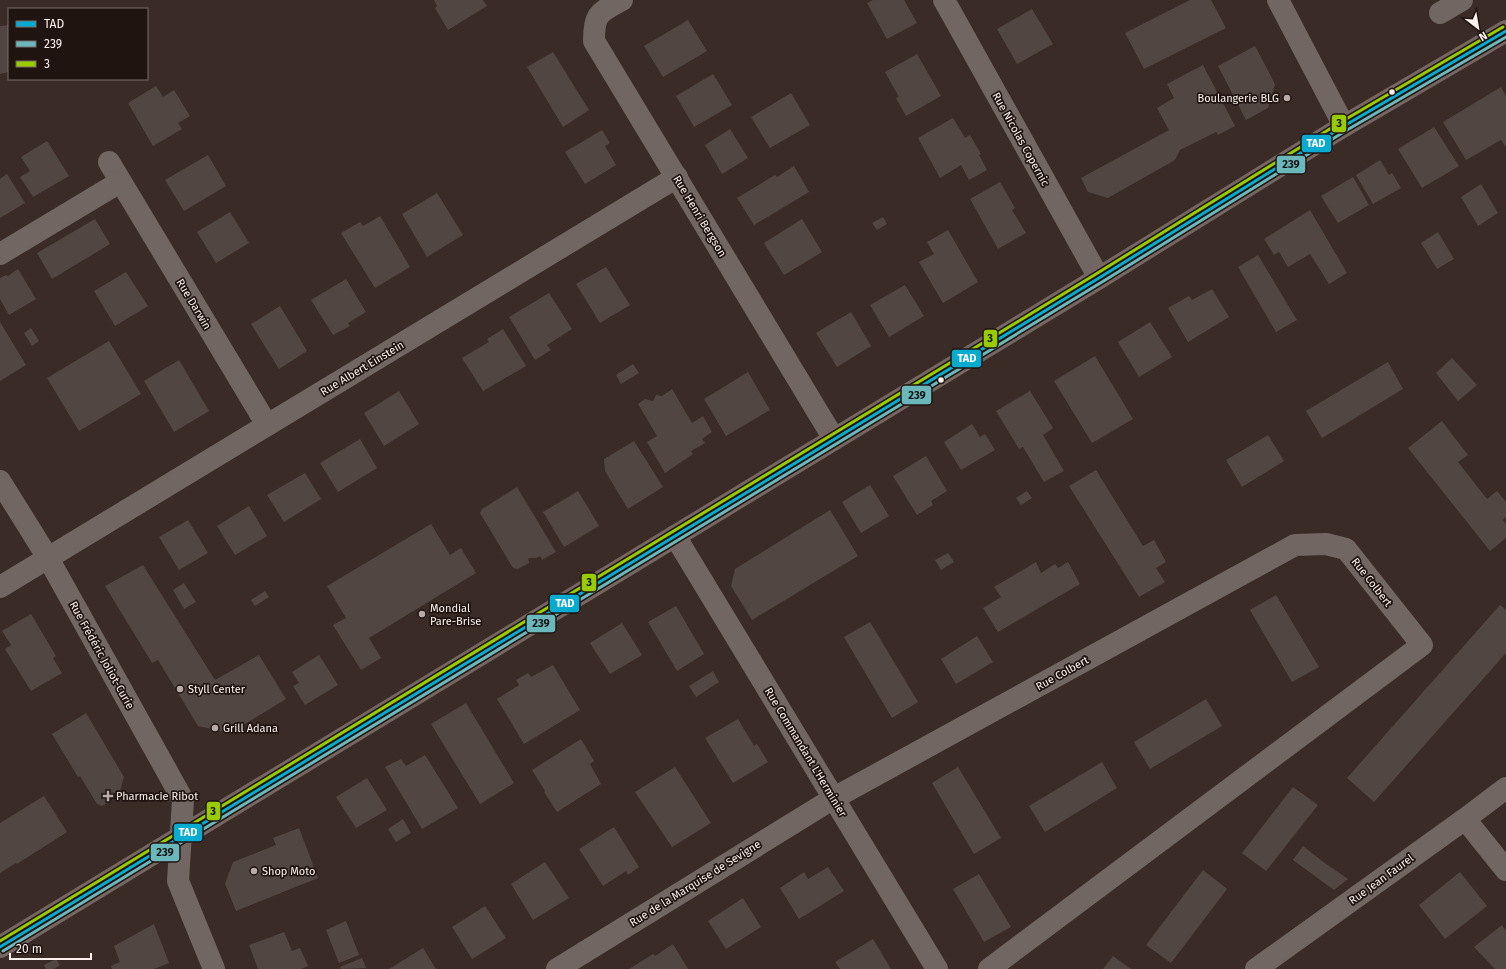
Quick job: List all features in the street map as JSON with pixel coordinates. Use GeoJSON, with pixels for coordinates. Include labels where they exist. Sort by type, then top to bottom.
{"type":"FeatureCollection","features":[{"type":"Feature","properties":{"kind":"main road"},"geometry":{"type":"LineString","coordinates":[[0,947],[180,836],[1099,278],[1344,126],[1506,31]]}},
{"type":"Feature","properties":{"kind":"street","name":"Rue Henri Bergson"},"geometry":{"type":"LineString","coordinates":[[622,0],[600,13],[594,26],[594,41],[834,439]]}},
{"type":"Feature","properties":{"kind":"street","name":"Rue Nicolas Copernic"},"geometry":{"type":"LineString","coordinates":[[944,0],[1099,278]]}},
{"type":"Feature","properties":{"kind":"street"},"geometry":{"type":"LineString","coordinates":[[1278,0],[1344,126]]}},
{"type":"Feature","properties":{"kind":"street"},"geometry":{"type":"LineString","coordinates":[[1440,13],[1462,0]]}},
{"type":"Feature","properties":{"kind":"street","name":"Rue Darwin"},"geometry":{"type":"LineString","coordinates":[[109,162],[267,425]]}},
{"type":"Feature","properties":{"kind":"street","name":"Rue Albert Einstein"},"geometry":{"type":"LineString","coordinates":[[0,587],[677,177]]}},
{"type":"Feature","properties":{"kind":"street"},"geometry":{"type":"LineString","coordinates":[[0,254],[120,182]]}},
{"type":"Feature","properties":{"kind":"street","name":"Rue Frédéric Joliot-Curie"},"geometry":{"type":"LineString","coordinates":[[0,480],[48,558],[183,800],[178,881],[214,969]]}},
{"type":"Feature","properties":{"kind":"street","name":"Rue Commandant L'Herminier"},"geometry":{"type":"LineString","coordinates":[[675,536],[937,969]]}},
{"type":"Feature","properties":{"kind":"street","name":"Rue Colbert"},"geometry":{"type":"LineString","coordinates":[[834,798],[1295,545],[1326,544],[1346,549],[1422,645],[989,969]]}},
{"type":"Feature","properties":{"kind":"street","name":"Rue Jean Faurel"},"geometry":{"type":"LineString","coordinates":[[1256,969],[1506,788]]}},
{"type":"Feature","properties":{"kind":"street","name":"Rue de la Marquise de Sevigne"},"geometry":{"type":"LineString","coordinates":[[557,969],[834,798]]}},
{"type":"Feature","properties":{"kind":"street"},"geometry":{"type":"LineString","coordinates":[[1465,819],[1506,870]]}},
{"type":"Feature","properties":{"kind":"building"},"geometry":{"type":"Polygon","coordinates":[[[434,0],[483,0],[487,6],[448,30],[435,8],[437,6],[434,0]]]}},
{"type":"Feature","properties":{"kind":"building"},"geometry":{"type":"Polygon","coordinates":[[[873,0],[904,0],[917,23],[887,39],[867,3],[873,0]]]}},
{"type":"Feature","properties":{"kind":"building"},"geometry":{"type":"Polygon","coordinates":[[[1190,0],[1211,0],[1226,28],[1144,69],[1125,33],[1190,0]]]}},
{"type":"Feature","properties":{"kind":"building"},"geometry":{"type":"Polygon","coordinates":[[[1032,9],[1053,44],[1017,64],[997,29],[1032,9]]]}},
{"type":"Feature","properties":{"kind":"building"},"geometry":{"type":"Polygon","coordinates":[[[688,20],[707,51],[663,77],[644,46],[688,20]]]}},
{"type":"Feature","properties":{"kind":"building"},"geometry":{"type":"Polygon","coordinates":[[[8,25],[8,72],[0,74],[0,26],[8,25]]]}},
{"type":"Feature","properties":{"kind":"building"},"geometry":{"type":"Polygon","coordinates":[[[1255,46],[1275,84],[1268,108],[1246,120],[1218,66],[1255,46]]]}},
{"type":"Feature","properties":{"kind":"building"},"geometry":{"type":"Polygon","coordinates":[[[553,52],[589,110],[563,127],[527,67],[553,52]]]}},
{"type":"Feature","properties":{"kind":"building"},"geometry":{"type":"Polygon","coordinates":[[[917,54],[941,96],[906,116],[896,98],[899,97],[885,72],[917,54]]]}},
{"type":"Feature","properties":{"kind":"building"},"geometry":{"type":"Polygon","coordinates":[[[1203,65],[1235,126],[1218,135],[1216,132],[1180,150],[1175,160],[1108,198],[1088,192],[1081,178],[1169,130],[1157,108],[1174,98],[1167,84],[1203,65]]]}},
{"type":"Feature","properties":{"kind":"building"},"geometry":{"type":"Polygon","coordinates":[[[713,74],[732,105],[694,127],[676,96],[713,74]]]}},
{"type":"Feature","properties":{"kind":"building"},"geometry":{"type":"Polygon","coordinates":[[[156,86],[163,97],[174,90],[190,116],[178,123],[182,129],[153,146],[128,103],[156,86]]]}},
{"type":"Feature","properties":{"kind":"building"},"geometry":{"type":"Polygon","coordinates":[[[1501,87],[1506,96],[1506,147],[1501,140],[1466,160],[1443,122],[1501,87]]]}},
{"type":"Feature","properties":{"kind":"building"},"geometry":{"type":"Polygon","coordinates":[[[791,93],[810,125],[770,148],[751,117],[791,93]]]}},
{"type":"Feature","properties":{"kind":"building"},"geometry":{"type":"Polygon","coordinates":[[[953,118],[965,138],[970,135],[981,154],[979,155],[987,170],[969,180],[961,165],[940,178],[918,138],[953,118]]]}},
{"type":"Feature","properties":{"kind":"building"},"geometry":{"type":"Polygon","coordinates":[[[1434,127],[1459,166],[1422,188],[1398,149],[1434,127]]]}},
{"type":"Feature","properties":{"kind":"building"},"geometry":{"type":"Polygon","coordinates":[[[730,129],[748,158],[722,174],[705,145],[730,129]]]}},
{"type":"Feature","properties":{"kind":"building"},"geometry":{"type":"Polygon","coordinates":[[[602,130],[610,143],[605,146],[616,165],[585,184],[565,152],[602,130]]]}},
{"type":"Feature","properties":{"kind":"building"},"geometry":{"type":"Polygon","coordinates":[[[47,141],[69,176],[33,197],[20,177],[30,171],[21,157],[47,141]]]}},
{"type":"Feature","properties":{"kind":"building"},"geometry":{"type":"Polygon","coordinates":[[[208,155],[226,186],[184,211],[165,180],[208,155]]]}},
{"type":"Feature","properties":{"kind":"building"},"geometry":{"type":"Polygon","coordinates":[[[1380,160],[1389,175],[1392,173],[1401,188],[1373,204],[1356,175],[1380,160]]]}},
{"type":"Feature","properties":{"kind":"building"},"geometry":{"type":"Polygon","coordinates":[[[794,166],[809,192],[754,225],[737,198],[775,175],[777,177],[794,166]]]}},
{"type":"Feature","properties":{"kind":"building"},"geometry":{"type":"Polygon","coordinates":[[[7,174],[25,203],[0,218],[0,179],[7,174]]]}},
{"type":"Feature","properties":{"kind":"building"},"geometry":{"type":"Polygon","coordinates":[[[1353,177],[1369,205],[1338,223],[1321,196],[1353,177]]]}},
{"type":"Feature","properties":{"kind":"building"},"geometry":{"type":"Polygon","coordinates":[[[1000,182],[1015,208],[1012,210],[1026,233],[998,249],[970,199],[1000,182]]]}},
{"type":"Feature","properties":{"kind":"building"},"geometry":{"type":"Polygon","coordinates":[[[1481,184],[1498,213],[1478,226],[1461,197],[1481,184]]]}},
{"type":"Feature","properties":{"kind":"building"},"geometry":{"type":"Polygon","coordinates":[[[437,193],[463,235],[427,257],[402,214],[437,193]]]}},
{"type":"Feature","properties":{"kind":"building"},"geometry":{"type":"Polygon","coordinates":[[[1310,210],[1347,273],[1329,284],[1310,254],[1288,267],[1279,252],[1274,255],[1264,239],[1310,210]]]}},
{"type":"Feature","properties":{"kind":"building"},"geometry":{"type":"Polygon","coordinates":[[[230,212],[249,243],[216,263],[197,232],[230,212]]]}},
{"type":"Feature","properties":{"kind":"building"},"geometry":{"type":"Polygon","coordinates":[[[380,216],[410,267],[375,288],[341,233],[360,222],[363,226],[380,216]]]}},
{"type":"Feature","properties":{"kind":"building"},"geometry":{"type":"Polygon","coordinates":[[[883,217],[887,224],[877,230],[872,223],[883,217]]]}},
{"type":"Feature","properties":{"kind":"building"},"geometry":{"type":"Polygon","coordinates":[[[95,219],[110,244],[52,279],[37,253],[95,219]]]}},
{"type":"Feature","properties":{"kind":"building"},"geometry":{"type":"Polygon","coordinates":[[[802,219],[822,252],[784,275],[764,243],[802,219]]]}},
{"type":"Feature","properties":{"kind":"building"},"geometry":{"type":"Polygon","coordinates":[[[948,230],[978,282],[943,303],[919,262],[934,254],[927,242],[948,230]]]}},
{"type":"Feature","properties":{"kind":"building"},"geometry":{"type":"Polygon","coordinates":[[[1438,232],[1454,259],[1437,269],[1421,243],[1438,232]]]}},
{"type":"Feature","properties":{"kind":"building"},"geometry":{"type":"Polygon","coordinates":[[[1258,255],[1297,320],[1276,332],[1238,267],[1258,255]]]}},
{"type":"Feature","properties":{"kind":"building"},"geometry":{"type":"Polygon","coordinates":[[[606,267],[630,305],[600,323],[576,284],[606,267]]]}},
{"type":"Feature","properties":{"kind":"building"},"geometry":{"type":"Polygon","coordinates":[[[18,269],[36,299],[9,315],[0,299],[0,278],[6,275],[8,276],[18,269]]]}},
{"type":"Feature","properties":{"kind":"building"},"geometry":{"type":"Polygon","coordinates":[[[126,272],[148,306],[115,326],[94,291],[126,272]]]}},
{"type":"Feature","properties":{"kind":"building"},"geometry":{"type":"Polygon","coordinates":[[[346,279],[366,312],[348,323],[350,326],[333,335],[311,300],[346,279]]]}},
{"type":"Feature","properties":{"kind":"building"},"geometry":{"type":"Polygon","coordinates":[[[905,285],[924,316],[889,337],[870,305],[905,285]]]}},
{"type":"Feature","properties":{"kind":"building"},"geometry":{"type":"Polygon","coordinates":[[[1212,289],[1229,317],[1188,342],[1168,308],[1189,296],[1192,300],[1212,289]]]}},
{"type":"Feature","properties":{"kind":"building"},"geometry":{"type":"Polygon","coordinates":[[[549,293],[572,329],[547,345],[551,350],[535,360],[509,317],[549,293]]]}},
{"type":"Feature","properties":{"kind":"building"},"geometry":{"type":"Polygon","coordinates":[[[280,306],[307,351],[279,369],[251,324],[280,306]]]}},
{"type":"Feature","properties":{"kind":"building"},"geometry":{"type":"Polygon","coordinates":[[[851,312],[871,346],[837,367],[816,333],[851,312]]]}},
{"type":"Feature","properties":{"kind":"building"},"geometry":{"type":"Polygon","coordinates":[[[0,322],[26,365],[0,381],[0,322]]]}},
{"type":"Feature","properties":{"kind":"building"},"geometry":{"type":"Polygon","coordinates":[[[1150,322],[1172,357],[1139,377],[1118,342],[1150,322]]]}},
{"type":"Feature","properties":{"kind":"building"},"geometry":{"type":"Polygon","coordinates":[[[31,328],[39,341],[32,346],[24,333],[31,328]]]}},
{"type":"Feature","properties":{"kind":"building"},"geometry":{"type":"Polygon","coordinates":[[[503,329],[526,366],[483,391],[462,358],[489,342],[487,339],[503,329]]]}},
{"type":"Feature","properties":{"kind":"building"},"geometry":{"type":"Polygon","coordinates":[[[109,341],[141,394],[79,431],[47,378],[109,341]]]}},
{"type":"Feature","properties":{"kind":"building"},"geometry":{"type":"Polygon","coordinates":[[[1095,356],[1133,419],[1092,443],[1054,381],[1095,356]]]}},
{"type":"Feature","properties":{"kind":"building"},"geometry":{"type":"Polygon","coordinates":[[[1452,358],[1477,385],[1458,401],[1436,373],[1452,358]]]}},
{"type":"Feature","properties":{"kind":"building"},"geometry":{"type":"Polygon","coordinates":[[[179,360],[209,411],[174,432],[144,381],[179,360]]]}},
{"type":"Feature","properties":{"kind":"building"},"geometry":{"type":"Polygon","coordinates":[[[1388,362],[1403,389],[1322,438],[1306,411],[1388,362]]]}},
{"type":"Feature","properties":{"kind":"building"},"geometry":{"type":"Polygon","coordinates":[[[633,364],[639,373],[621,384],[616,375],[633,364]]]}},
{"type":"Feature","properties":{"kind":"building"},"geometry":{"type":"Polygon","coordinates":[[[748,372],[770,410],[726,436],[704,399],[748,372]]]}},
{"type":"Feature","properties":{"kind":"building"},"geometry":{"type":"Polygon","coordinates":[[[672,389],[692,423],[703,416],[712,432],[702,439],[705,443],[691,451],[693,454],[665,473],[647,442],[657,436],[638,404],[645,399],[653,401],[656,395],[662,396],[672,389]]]}},
{"type":"Feature","properties":{"kind":"building"},"geometry":{"type":"Polygon","coordinates":[[[399,391],[419,424],[384,446],[364,413],[399,391]]]}},
{"type":"Feature","properties":{"kind":"building"},"geometry":{"type":"Polygon","coordinates":[[[1030,391],[1053,428],[1043,435],[1064,471],[1044,482],[1023,447],[1019,449],[996,411],[1030,391]]]}},
{"type":"Feature","properties":{"kind":"building"},"geometry":{"type":"Polygon","coordinates":[[[1442,421],[1468,455],[1458,462],[1487,499],[1497,491],[1506,502],[1506,517],[1503,520],[1506,524],[1506,538],[1490,551],[1408,448],[1442,421]]]}},
{"type":"Feature","properties":{"kind":"building"},"geometry":{"type":"Polygon","coordinates":[[[972,424],[980,437],[985,434],[995,450],[961,470],[944,442],[972,424]]]}},
{"type":"Feature","properties":{"kind":"building"},"geometry":{"type":"Polygon","coordinates":[[[1268,435],[1284,461],[1242,487],[1226,460],[1268,435]]]}},
{"type":"Feature","properties":{"kind":"building"},"geometry":{"type":"Polygon","coordinates":[[[360,439],[377,468],[338,492],[320,463],[360,439]]]}},
{"type":"Feature","properties":{"kind":"building"},"geometry":{"type":"Polygon","coordinates":[[[634,441],[663,487],[628,509],[605,471],[604,459],[634,441]]]}},
{"type":"Feature","properties":{"kind":"building"},"geometry":{"type":"Polygon","coordinates":[[[926,456],[947,491],[931,501],[933,505],[917,515],[893,476],[926,456]]]}},
{"type":"Feature","properties":{"kind":"building"},"geometry":{"type":"Polygon","coordinates":[[[1096,470],[1143,546],[1154,540],[1166,562],[1156,568],[1165,582],[1139,597],[1069,486],[1096,470]]]}},
{"type":"Feature","properties":{"kind":"building"},"geometry":{"type":"Polygon","coordinates":[[[305,473],[321,499],[284,522],[267,495],[305,473]]]}},
{"type":"Feature","properties":{"kind":"building"},"geometry":{"type":"Polygon","coordinates":[[[870,485],[889,516],[861,533],[842,502],[870,485]]]}},
{"type":"Feature","properties":{"kind":"building"},"geometry":{"type":"Polygon","coordinates":[[[517,487],[556,552],[542,560],[540,556],[536,558],[528,558],[529,563],[518,569],[513,568],[480,513],[482,509],[517,487]]]}},
{"type":"Feature","properties":{"kind":"building"},"geometry":{"type":"Polygon","coordinates":[[[578,491],[599,526],[564,547],[543,512],[578,491]]]}},
{"type":"Feature","properties":{"kind":"building"},"geometry":{"type":"Polygon","coordinates":[[[1027,491],[1032,498],[1021,505],[1016,498],[1027,491]]]}},
{"type":"Feature","properties":{"kind":"building"},"geometry":{"type":"Polygon","coordinates":[[[249,506],[267,536],[235,555],[217,526],[249,506]]]}},
{"type":"Feature","properties":{"kind":"building"},"geometry":{"type":"Polygon","coordinates":[[[830,510],[858,556],[752,620],[731,586],[735,569],[830,510]]]}},
{"type":"Feature","properties":{"kind":"building"},"geometry":{"type":"Polygon","coordinates":[[[188,520],[208,553],[179,570],[159,537],[188,520]]]}},
{"type":"Feature","properties":{"kind":"building"},"geometry":{"type":"Polygon","coordinates":[[[431,524],[450,555],[461,548],[476,573],[369,638],[381,658],[361,670],[333,625],[346,618],[327,586],[431,524]]]}},
{"type":"Feature","properties":{"kind":"building"},"geometry":{"type":"Polygon","coordinates":[[[948,553],[954,562],[941,570],[935,560],[948,553]]]}},
{"type":"Feature","properties":{"kind":"building"},"geometry":{"type":"Polygon","coordinates":[[[1036,562],[1041,573],[1055,564],[1058,568],[1068,562],[1080,584],[998,632],[983,608],[1001,597],[994,587],[1036,562]]]}},
{"type":"Feature","properties":{"kind":"building"},"geometry":{"type":"Polygon","coordinates":[[[143,565],[215,680],[259,655],[286,699],[230,733],[198,726],[158,660],[152,663],[105,586],[143,565]]]}},
{"type":"Feature","properties":{"kind":"building"},"geometry":{"type":"Polygon","coordinates":[[[184,583],[196,602],[184,609],[173,590],[184,583]]]}},
{"type":"Feature","properties":{"kind":"building"},"geometry":{"type":"Polygon","coordinates":[[[265,591],[269,597],[255,606],[251,600],[265,591]]]}},
{"type":"Feature","properties":{"kind":"building"},"geometry":{"type":"Polygon","coordinates":[[[1276,595],[1319,667],[1292,682],[1250,610],[1276,595]]]}},
{"type":"Feature","properties":{"kind":"building"},"geometry":{"type":"Polygon","coordinates":[[[1500,605],[1506,610],[1506,653],[1374,802],[1347,778],[1500,605]]]}},
{"type":"Feature","properties":{"kind":"building"},"geometry":{"type":"Polygon","coordinates":[[[676,606],[704,654],[677,671],[648,622],[676,606]]]}},
{"type":"Feature","properties":{"kind":"building"},"geometry":{"type":"Polygon","coordinates":[[[31,614],[56,656],[53,658],[62,673],[31,691],[5,649],[11,645],[2,631],[31,614]]]}},
{"type":"Feature","properties":{"kind":"building"},"geometry":{"type":"Polygon","coordinates":[[[870,622],[918,702],[892,718],[844,637],[870,622]]]}},
{"type":"Feature","properties":{"kind":"building"},"geometry":{"type":"Polygon","coordinates":[[[622,623],[642,655],[610,674],[590,643],[622,623]]]}},
{"type":"Feature","properties":{"kind":"building"},"geometry":{"type":"Polygon","coordinates":[[[977,636],[993,662],[956,684],[941,659],[977,636]]]}},
{"type":"Feature","properties":{"kind":"building"},"geometry":{"type":"Polygon","coordinates":[[[319,655],[338,685],[305,705],[293,686],[299,683],[292,672],[319,655]]]}},
{"type":"Feature","properties":{"kind":"building"},"geometry":{"type":"Polygon","coordinates":[[[553,665],[580,710],[524,744],[497,699],[519,685],[516,680],[528,673],[531,677],[553,665]]]}},
{"type":"Feature","properties":{"kind":"building"},"geometry":{"type":"Polygon","coordinates":[[[713,671],[719,682],[696,697],[689,686],[713,671]]]}},
{"type":"Feature","properties":{"kind":"building"},"geometry":{"type":"Polygon","coordinates":[[[1206,699],[1222,726],[1150,769],[1134,742],[1206,699]]]}},
{"type":"Feature","properties":{"kind":"building"},"geometry":{"type":"Polygon","coordinates":[[[466,703],[514,783],[480,804],[431,724],[466,703]]]}},
{"type":"Feature","properties":{"kind":"building"},"geometry":{"type":"Polygon","coordinates":[[[86,713],[124,777],[120,791],[110,797],[109,802],[102,806],[97,804],[80,776],[78,777],[52,734],[86,713]]]}},
{"type":"Feature","properties":{"kind":"building"},"geometry":{"type":"Polygon","coordinates":[[[738,719],[754,746],[757,744],[768,762],[733,783],[705,738],[738,719]]]}},
{"type":"Feature","properties":{"kind":"building"},"geometry":{"type":"Polygon","coordinates":[[[581,739],[594,761],[590,764],[601,784],[557,812],[532,770],[581,739]]]}},
{"type":"Feature","properties":{"kind":"building"},"geometry":{"type":"Polygon","coordinates":[[[425,755],[458,808],[422,829],[385,767],[401,759],[406,766],[425,755]]]}},
{"type":"Feature","properties":{"kind":"building"},"geometry":{"type":"Polygon","coordinates":[[[1102,762],[1117,788],[1045,832],[1029,806],[1102,762]]]}},
{"type":"Feature","properties":{"kind":"building"},"geometry":{"type":"Polygon","coordinates":[[[675,767],[711,823],[672,847],[635,792],[675,767]]]}},
{"type":"Feature","properties":{"kind":"building"},"geometry":{"type":"Polygon","coordinates":[[[958,767],[1001,838],[974,854],[932,783],[958,767]]]}},
{"type":"Feature","properties":{"kind":"building"},"geometry":{"type":"Polygon","coordinates":[[[367,778],[387,810],[356,828],[336,797],[367,778]]]}},
{"type":"Feature","properties":{"kind":"building"},"geometry":{"type":"Polygon","coordinates":[[[1293,787],[1318,805],[1266,871],[1242,853],[1293,787]]]}},
{"type":"Feature","properties":{"kind":"building"},"geometry":{"type":"Polygon","coordinates":[[[44,796],[67,832],[0,873],[0,823],[44,796]]]}},
{"type":"Feature","properties":{"kind":"building"},"geometry":{"type":"Polygon","coordinates":[[[403,819],[411,833],[396,842],[388,829],[403,819]]]}},
{"type":"Feature","properties":{"kind":"building"},"geometry":{"type":"Polygon","coordinates":[[[614,827],[639,867],[628,875],[626,871],[603,886],[579,849],[614,827]]]}},
{"type":"Feature","properties":{"kind":"building"},"geometry":{"type":"Polygon","coordinates":[[[299,828],[318,878],[236,911],[225,884],[233,862],[276,845],[273,838],[299,828]]]}},
{"type":"Feature","properties":{"kind":"building"},"geometry":{"type":"Polygon","coordinates":[[[1303,846],[1348,879],[1334,890],[1293,860],[1303,846]]]}},
{"type":"Feature","properties":{"kind":"building"},"geometry":{"type":"Polygon","coordinates":[[[545,862],[569,898],[533,920],[511,884],[545,862]]]}},
{"type":"Feature","properties":{"kind":"building"},"geometry":{"type":"Polygon","coordinates":[[[828,867],[844,891],[799,919],[780,888],[804,872],[808,879],[828,867]]]}},
{"type":"Feature","properties":{"kind":"building"},"geometry":{"type":"Polygon","coordinates":[[[1203,870],[1227,889],[1171,963],[1146,945],[1203,870]]]}},
{"type":"Feature","properties":{"kind":"building"},"geometry":{"type":"Polygon","coordinates":[[[1460,872],[1487,906],[1445,939],[1419,905],[1460,872]]]}},
{"type":"Feature","properties":{"kind":"building"},"geometry":{"type":"Polygon","coordinates":[[[979,874],[1011,927],[984,942],[953,889],[979,874]]]}},
{"type":"Feature","properties":{"kind":"building"},"geometry":{"type":"Polygon","coordinates":[[[743,898],[761,927],[726,949],[708,921],[743,898]]]}},
{"type":"Feature","properties":{"kind":"building"},"geometry":{"type":"Polygon","coordinates":[[[485,906],[506,938],[472,959],[452,927],[485,906]]]}},
{"type":"Feature","properties":{"kind":"building"},"geometry":{"type":"Polygon","coordinates":[[[346,921],[359,955],[339,963],[326,930],[346,921]]]}},
{"type":"Feature","properties":{"kind":"building"},"geometry":{"type":"Polygon","coordinates":[[[154,924],[169,963],[154,969],[112,969],[111,966],[120,962],[114,946],[154,924]]]}},
{"type":"Feature","properties":{"kind":"building"},"geometry":{"type":"Polygon","coordinates":[[[1502,925],[1506,931],[1506,969],[1495,969],[1474,947],[1502,925]]]}},
{"type":"Feature","properties":{"kind":"building"},"geometry":{"type":"Polygon","coordinates":[[[284,932],[292,951],[300,948],[308,966],[301,969],[258,969],[249,945],[284,932]]]}},
{"type":"Feature","properties":{"kind":"building"},"geometry":{"type":"Polygon","coordinates":[[[873,939],[891,969],[840,969],[835,962],[873,939]]]}},
{"type":"Feature","properties":{"kind":"building"},"geometry":{"type":"Polygon","coordinates":[[[673,944],[688,969],[629,969],[653,954],[655,956],[673,944]]]}},
{"type":"Feature","properties":{"kind":"building"},"geometry":{"type":"Polygon","coordinates":[[[423,948],[436,969],[389,969],[423,948]]]}},
{"type":"Feature","properties":{"kind":"building"},"geometry":{"type":"Polygon","coordinates":[[[1113,956],[1131,969],[1103,969],[1113,956]]]}},
{"type":"Feature","properties":{"kind":"building"},"geometry":{"type":"Polygon","coordinates":[[[362,958],[366,968],[341,969],[340,967],[362,958]]]}},
{"type":"Feature","properties":{"kind":"building"},"geometry":{"type":"Polygon","coordinates":[[[56,959],[60,965],[54,969],[46,969],[44,965],[56,959]]]}},
{"type":"Feature","properties":{"kind":"transit line","name":"3"},"geometry":{"type":"LineString","coordinates":[[0,941],[1096,274],[1341,122],[1503,27]]}},
{"type":"Feature","properties":{"kind":"transit line","name":"TAD"},"geometry":{"type":"LineString","coordinates":[[0,947],[1099,278],[1344,126],[1506,31]]}},
{"type":"Feature","properties":{"kind":"transit line","name":"239"},"geometry":{"type":"LineString","coordinates":[[3,951],[1102,282],[1347,130],[1506,37]]}},
{"type":"Feature","properties":{"kind":"place","name":"Boulangerie BLG"},"geometry":{"type":"Point","coordinates":[1287,98]}},
{"type":"Feature","properties":{"kind":"place","name":"Mondial Pare-Brise"},"geometry":{"type":"Point","coordinates":[422,614]}},
{"type":"Feature","properties":{"kind":"place","name":"Styll Center"},"geometry":{"type":"Point","coordinates":[180,689]}},
{"type":"Feature","properties":{"kind":"place","name":"Grill Adana"},"geometry":{"type":"Point","coordinates":[215,728]}},
{"type":"Feature","properties":{"kind":"place","name":"Pharmacie Ribot"},"geometry":{"type":"Point","coordinates":[108,796]}},
{"type":"Feature","properties":{"kind":"place","name":"Shop Moto"},"geometry":{"type":"Point","coordinates":[254,871]}}]}
